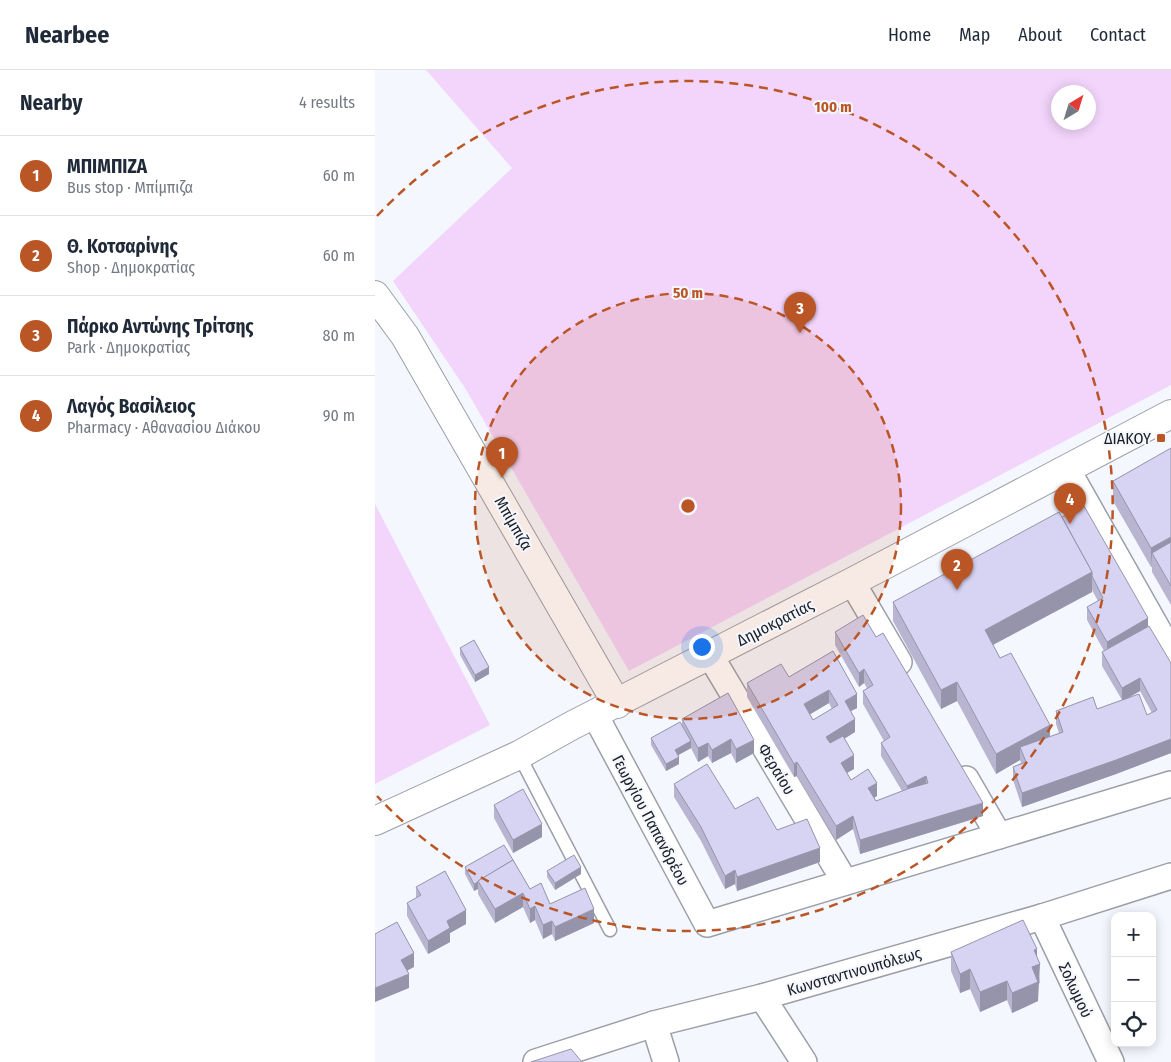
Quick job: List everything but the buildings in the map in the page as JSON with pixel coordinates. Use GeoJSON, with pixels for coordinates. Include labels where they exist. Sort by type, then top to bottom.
{"type":"FeatureCollection","features":[{"type":"Feature","properties":{"kind":"main road","name":"Μπίμπιζα"},"geometry":{"type":"LineString","coordinates":[[375,296],[405,336],[606,709]]}},
{"type":"Feature","properties":{"kind":"main road","name":"Δημοκρατίας"},"geometry":{"type":"LineString","coordinates":[[375,821],[519,755],[571,726],[710,656],[1171,414]]}},
{"type":"Feature","properties":{"kind":"street"},"geometry":{"type":"LineString","coordinates":[[1067,469],[1171,653]]}},
{"type":"Feature","properties":{"kind":"street"},"geometry":{"type":"LineString","coordinates":[[852,582],[911,683]]}},
{"type":"Feature","properties":{"kind":"street","name":"Φεραίου"},"geometry":{"type":"LineString","coordinates":[[710,656],[845,882]]}},
{"type":"Feature","properties":{"kind":"street","name":"Γεωργίου Παπανδρέου"},"geometry":{"type":"LineString","coordinates":[[606,709],[707,924],[845,882]]}},
{"type":"Feature","properties":{"kind":"street"},"geometry":{"type":"LineString","coordinates":[[955,759],[999,836]]}},
{"type":"Feature","properties":{"kind":"street"},"geometry":{"type":"LineString","coordinates":[[845,882],[1171,784]]}},
{"type":"Feature","properties":{"kind":"street","name":"Κωνσταντινουπόλεως"},"geometry":{"type":"LineString","coordinates":[[536,1062],[654,1024],[762,997],[1042,917],[1171,876]]}},
{"type":"Feature","properties":{"kind":"street","name":"Σολωμού"},"geometry":{"type":"LineString","coordinates":[[1042,917],[1111,1062]]}},
{"type":"Feature","properties":{"kind":"street"},"geometry":{"type":"LineString","coordinates":[[762,997],[804,1062]]}},
{"type":"Feature","properties":{"kind":"street"},"geometry":{"type":"LineString","coordinates":[[654,1024],[666,1062]]}},
{"type":"Feature","properties":{"kind":"lane"},"geometry":{"type":"LineString","coordinates":[[519,755],[610,930]]}},
{"type":"Feature","properties":{"kind":"shaded area"},"geometry":{"type":"Polygon","coordinates":[[[426,70],[1171,70],[1171,385],[629,671],[465,388],[393,281],[512,168],[426,70]]]}},
{"type":"Feature","properties":{"kind":"shaded area"},"geometry":{"type":"Polygon","coordinates":[[[375,504],[490,725],[375,784],[375,504]]]}},
{"type":"Feature","properties":{"kind":"place","name":"Πάρκο Αντώνης Τρίτσης"},"geometry":{"type":"Point","coordinates":[800,333]}},
{"type":"Feature","properties":{"kind":"place","name":"ΔΙΑΚΟΥ"},"geometry":{"type":"Point","coordinates":[1161,438]}},
{"type":"Feature","properties":{"kind":"place","name":"ΜΠΙΜΠΙΖΑ"},"geometry":{"type":"Point","coordinates":[502,478]}},
{"type":"Feature","properties":{"kind":"place","name":"Λαγός Βασίλειος"},"geometry":{"type":"Point","coordinates":[1070,524]}},
{"type":"Feature","properties":{"kind":"place","name":"Θ. Κοτσαρίνης"},"geometry":{"type":"Point","coordinates":[957,590]}}]}
